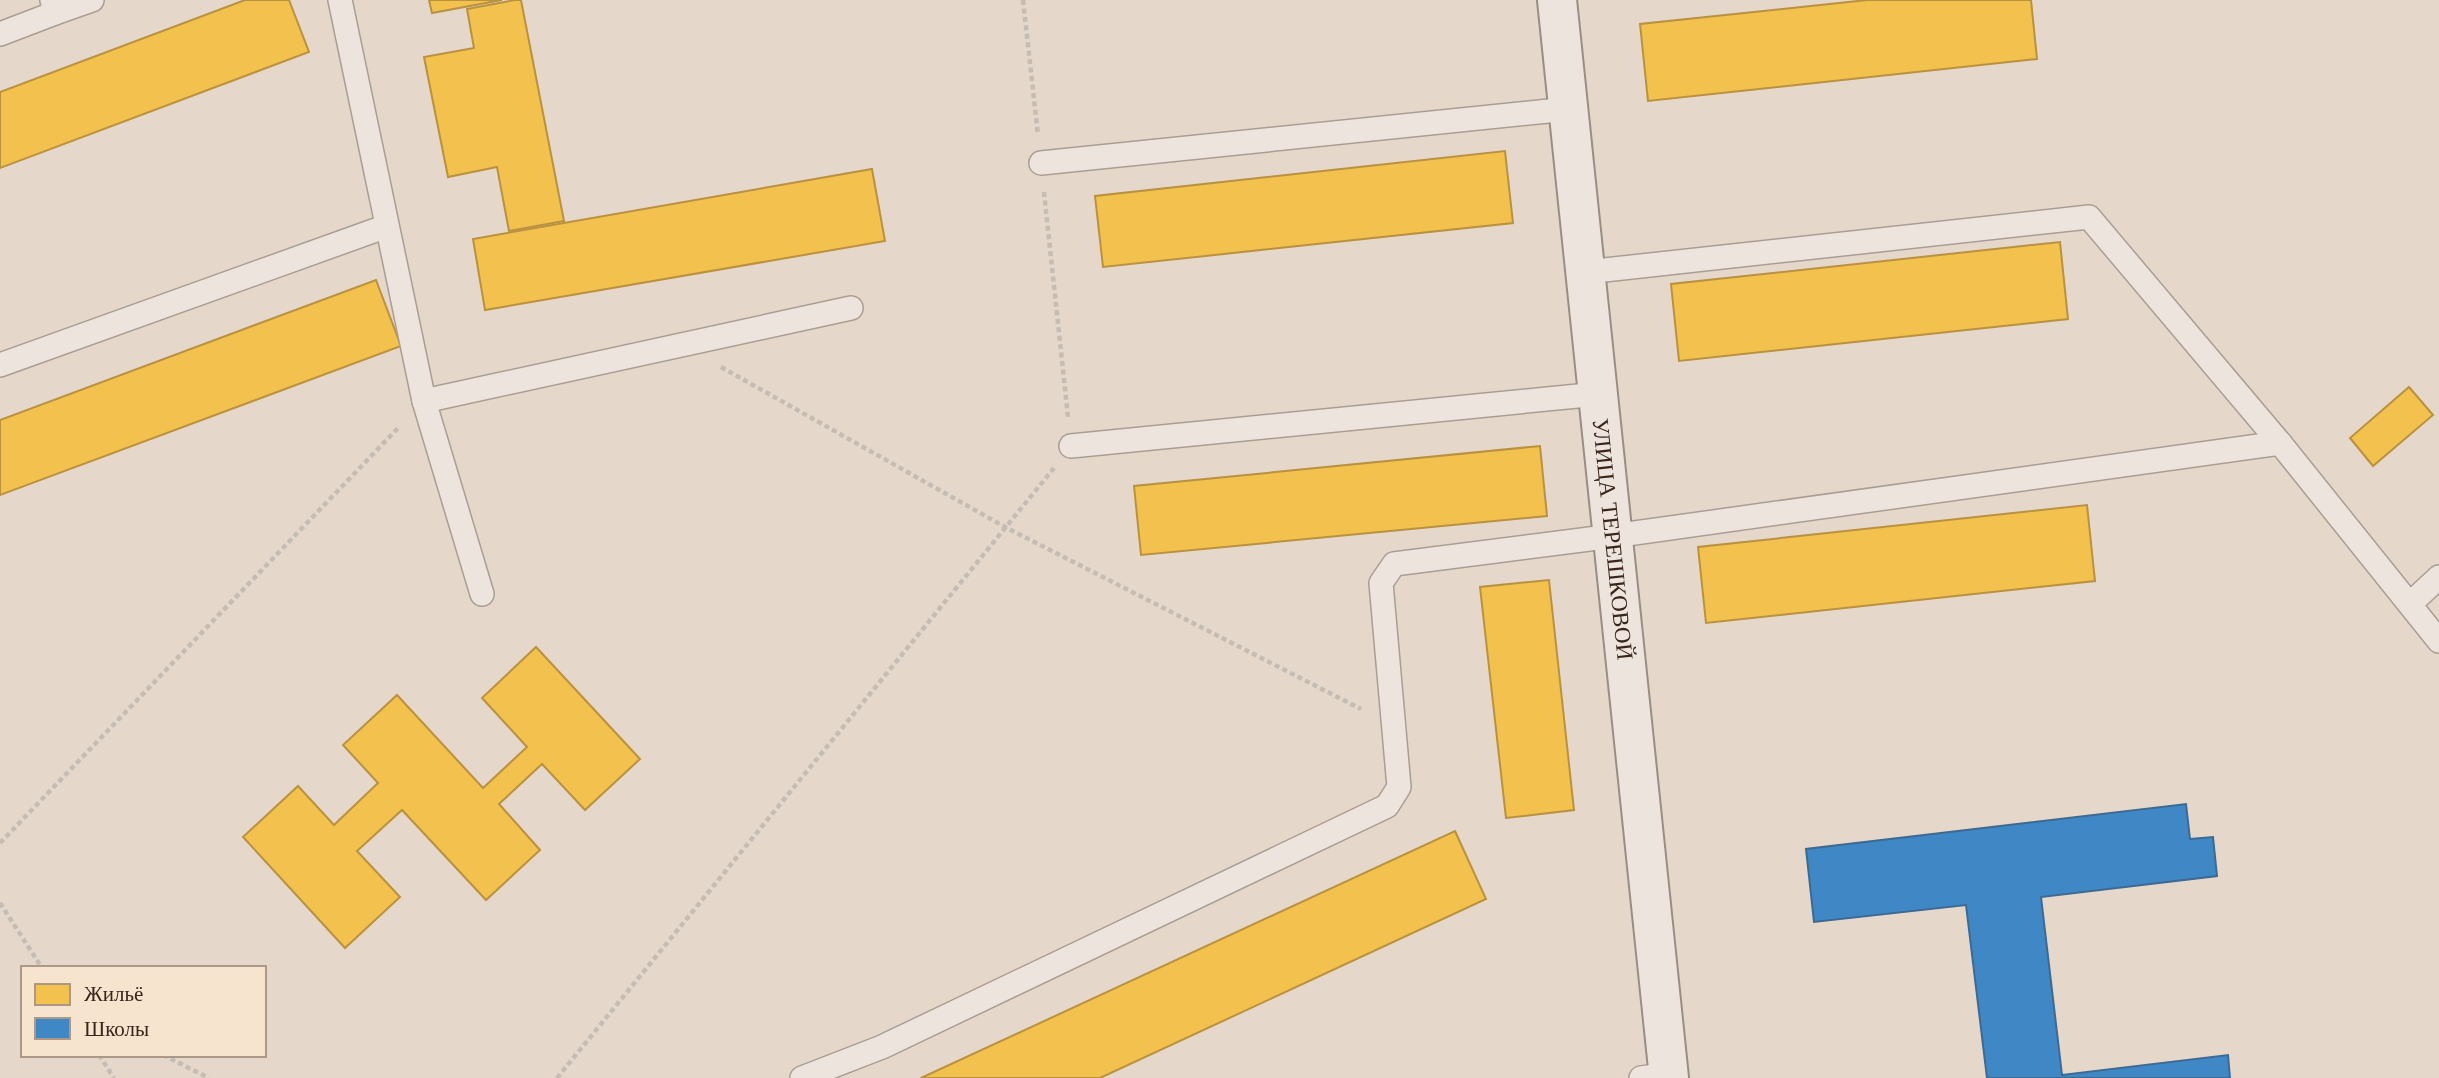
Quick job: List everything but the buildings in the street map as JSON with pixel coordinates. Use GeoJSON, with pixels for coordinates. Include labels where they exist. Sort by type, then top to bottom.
{"type":"FeatureCollection","features":[{"type":"Feature","properties":{"kind":"street","name":"УЛИЦА ТЕРЕШКОВОЙ"},"geometry":{"type":"LineString","coordinates":[[1557,0],[1613,536],[1660,1077]]}},
{"type":"Feature","properties":{"kind":"lane"},"geometry":{"type":"LineString","coordinates":[[0,34],[54,7],[92,0]]}},
{"type":"Feature","properties":{"kind":"lane"},"geometry":{"type":"LineString","coordinates":[[340,0],[424,401],[482,594]]}},
{"type":"Feature","properties":{"kind":"lane"},"geometry":{"type":"LineString","coordinates":[[1041,163],[1568,109]]}},
{"type":"Feature","properties":{"kind":"lane"},"geometry":{"type":"LineString","coordinates":[[1586,272],[2089,217],[2280,443],[2439,641]]}},
{"type":"Feature","properties":{"kind":"lane"},"geometry":{"type":"LineString","coordinates":[[0,365],[387,226]]}},
{"type":"Feature","properties":{"kind":"lane"},"geometry":{"type":"LineString","coordinates":[[424,401],[851,308]]}},
{"type":"Feature","properties":{"kind":"lane"},"geometry":{"type":"LineString","coordinates":[[1072,446],[1598,394]]}},
{"type":"Feature","properties":{"kind":"lane"},"geometry":{"type":"LineString","coordinates":[[802,1078],[882,1047],[1387,806],[1399,787],[1381,583],[1394,564],[2280,443]]}},
{"type":"Feature","properties":{"kind":"lane"},"geometry":{"type":"LineString","coordinates":[[2410,604],[2439,578]]}},
{"type":"Feature","properties":{"kind":"path"},"geometry":{"type":"LineString","coordinates":[[557,1078],[1072,446],[1023,0]]}},
{"type":"Feature","properties":{"kind":"path"},"geometry":{"type":"LineString","coordinates":[[680,345],[1005,527],[1393,726]]}},
{"type":"Feature","properties":{"kind":"path"},"geometry":{"type":"LineString","coordinates":[[0,843],[424,401]]}},
{"type":"Feature","properties":{"kind":"path"},"geometry":{"type":"LineString","coordinates":[[0,903],[41,966]]}},
{"type":"Feature","properties":{"kind":"path"},"geometry":{"type":"LineString","coordinates":[[100,1057],[114,1078]]}},
{"type":"Feature","properties":{"kind":"path"},"geometry":{"type":"LineString","coordinates":[[167,1057],[209,1078]]}}]}
